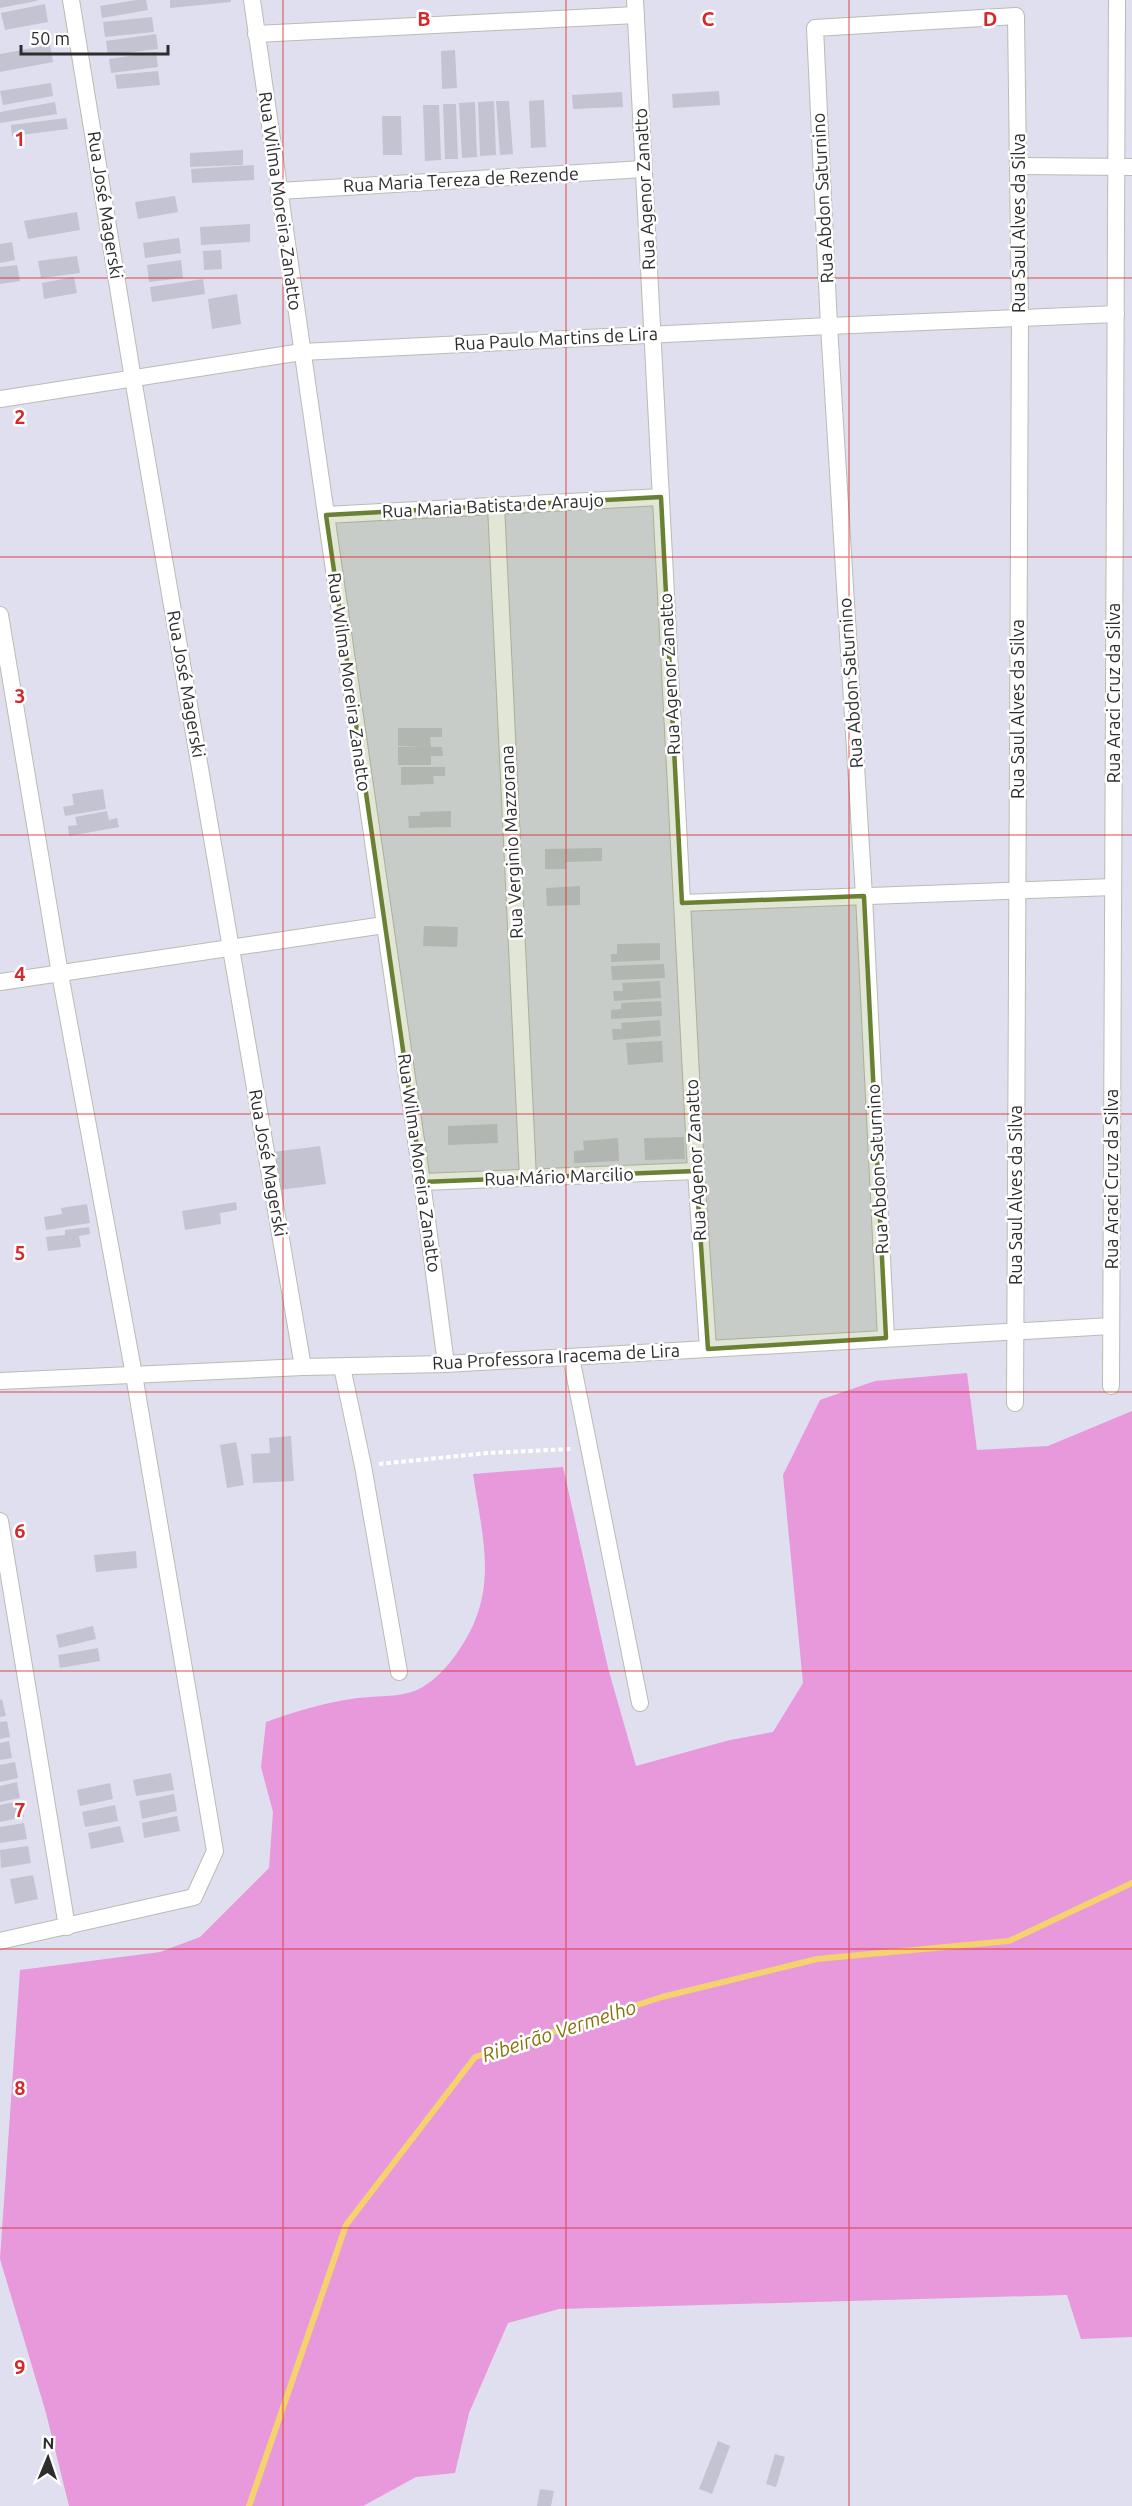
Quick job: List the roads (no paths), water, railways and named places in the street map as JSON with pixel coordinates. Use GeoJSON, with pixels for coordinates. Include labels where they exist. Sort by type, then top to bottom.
{"type":"FeatureCollection","features":[{"type":"Feature","properties":{"kind":"street","name":"Rua José Magerski"},"geometry":{"type":"LineString","coordinates":[[71,0],[303,1367]]}},
{"type":"Feature","properties":{"kind":"street","name":"Rua Wilma Moreira Zanatto"},"geometry":{"type":"LineString","coordinates":[[252,0],[447,1364]]}},
{"type":"Feature","properties":{"kind":"street","name":"Rua Araci Cruz da Silva"},"geometry":{"type":"LineString","coordinates":[[1111,1386],[1116,314],[1124,166],[1117,0]]}},
{"type":"Feature","properties":{"kind":"street"},"geometry":{"type":"LineString","coordinates":[[256,34],[635,7]]}},
{"type":"Feature","properties":{"kind":"street","name":"Rua Agenor Zanatto"},"geometry":{"type":"LineString","coordinates":[[635,7],[696,1171],[708,1349]]}},
{"type":"Feature","properties":{"kind":"street","name":"Rua Abdon Saturnino"},"geometry":{"type":"LineString","coordinates":[[886,1338],[864,896],[829,326],[815,28],[1016,16]]}},
{"type":"Feature","properties":{"kind":"street","name":"Rua Saul Alves da Silva"},"geometry":{"type":"LineString","coordinates":[[1015,1403],[1020,319],[1020,166],[1016,16]]}},
{"type":"Feature","properties":{"kind":"street"},"geometry":{"type":"LineString","coordinates":[[1020,166],[1124,166]]}},
{"type":"Feature","properties":{"kind":"street","name":"Rua Maria Tereza de Rezende"},"geometry":{"type":"LineString","coordinates":[[279,191],[644,169]]}},
{"type":"Feature","properties":{"kind":"street","name":"Rua Paulo Martins de Lira"},"geometry":{"type":"LineString","coordinates":[[0,399],[302,352],[1116,314]]}},
{"type":"Feature","properties":{"kind":"street","name":"Rua Maria Batista de Araujo"},"geometry":{"type":"LineString","coordinates":[[326,515],[661,497]]}},
{"type":"Feature","properties":{"kind":"street","name":"Rua Verginio Mazzorana"},"geometry":{"type":"LineString","coordinates":[[496,505],[528,1178]]}},
{"type":"Feature","properties":{"kind":"street"},"geometry":{"type":"LineString","coordinates":[[0,615],[60,974],[134,1375],[215,1851],[194,1897],[0,1941]]}},
{"type":"Feature","properties":{"kind":"street"},"geometry":{"type":"LineString","coordinates":[[682,903],[1113,887]]}},
{"type":"Feature","properties":{"kind":"street"},"geometry":{"type":"LineString","coordinates":[[0,982],[384,925]]}},
{"type":"Feature","properties":{"kind":"street","name":"Rua Mário Marcilio"},"geometry":{"type":"LineString","coordinates":[[422,1182],[696,1171]]}},
{"type":"Feature","properties":{"kind":"street","name":"Rua Professora Iracema de Lira"},"geometry":{"type":"LineString","coordinates":[[0,1382],[303,1367],[447,1364],[1111,1326]]}},
{"type":"Feature","properties":{"kind":"street"},"geometry":{"type":"LineString","coordinates":[[571,1357],[640,1703]]}},
{"type":"Feature","properties":{"kind":"street"},"geometry":{"type":"LineString","coordinates":[[342,1367],[363,1466],[399,1672]]}},
{"type":"Feature","properties":{"kind":"street"},"geometry":{"type":"LineString","coordinates":[[0,1521],[67,1927]]}},
{"type":"Feature","properties":{"kind":"waterway","name":"Ribeirão Vermelho"},"geometry":{"type":"LineString","coordinates":[[249,2506],[346,2225],[475,2057],[662,1997],[817,1959],[1009,1941],[1132,1883]]}}]}
